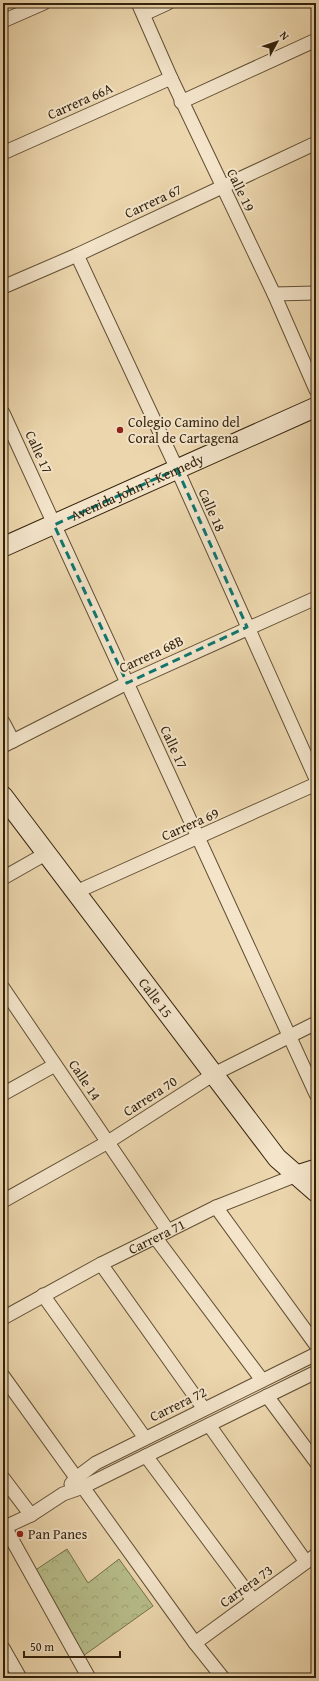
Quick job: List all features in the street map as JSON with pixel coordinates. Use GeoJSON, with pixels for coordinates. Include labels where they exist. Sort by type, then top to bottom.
{"type":"FeatureCollection","features":[{"type":"Feature","properties":{"kind":"street"},"geometry":{"type":"LineString","coordinates":[[3,20],[44,3]]}},
{"type":"Feature","properties":{"kind":"street"},"geometry":{"type":"LineString","coordinates":[[141,9],[168,3]]}},
{"type":"Feature","properties":{"kind":"street","name":"Calle 19"},"geometry":{"type":"LineString","coordinates":[[141,9],[221,187],[274,294],[316,390]]}},
{"type":"Feature","properties":{"kind":"street"},"geometry":{"type":"LineString","coordinates":[[182,102],[316,40]]}},
{"type":"Feature","properties":{"kind":"street","name":"Carrera 66A"},"geometry":{"type":"LineString","coordinates":[[3,153],[171,78]]}},
{"type":"Feature","properties":{"kind":"street","name":"Carrera 67"},"geometry":{"type":"LineString","coordinates":[[3,287],[77,255],[316,142]]}},
{"type":"Feature","properties":{"kind":"street","name":"Calle 18"},"geometry":{"type":"LineString","coordinates":[[77,255],[177,469],[316,779]]}},
{"type":"Feature","properties":{"kind":"street"},"geometry":{"type":"LineString","coordinates":[[274,294],[316,293]]}},
{"type":"Feature","properties":{"kind":"street","name":"Avenida John F. Kennedy"},"geometry":{"type":"LineString","coordinates":[[3,547],[316,407]]}},
{"type":"Feature","properties":{"kind":"street","name":"Calle 17"},"geometry":{"type":"LineString","coordinates":[[3,413],[316,1094]]}},
{"type":"Feature","properties":{"kind":"street","name":"Carrera 68B"},"geometry":{"type":"LineString","coordinates":[[8,743],[127,683],[247,627],[316,598]]}},
{"type":"Feature","properties":{"kind":"street"},"geometry":{"type":"LineString","coordinates":[[3,722],[8,743]]}},
{"type":"Feature","properties":{"kind":"street","name":"Carrera 69"},"geometry":{"type":"LineString","coordinates":[[76,892],[316,784]]}},
{"type":"Feature","properties":{"kind":"street","name":"Calle 15"},"geometry":{"type":"LineString","coordinates":[[3,796],[277,1158],[316,1192]]}},
{"type":"Feature","properties":{"kind":"street"},"geometry":{"type":"LineString","coordinates":[[3,878],[46,853]]}},
{"type":"Feature","properties":{"kind":"street","name":"Calle 14"},"geometry":{"type":"LineString","coordinates":[[3,988],[168,1231]]}},
{"type":"Feature","properties":{"kind":"street","name":"Carrera 70"},"geometry":{"type":"LineString","coordinates":[[3,1201],[108,1142],[214,1074],[316,1022]]}},
{"type":"Feature","properties":{"kind":"street"},"geometry":{"type":"LineString","coordinates":[[3,1094],[55,1065]]}},
{"type":"Feature","properties":{"kind":"street","name":"Carrera 71"},"geometry":{"type":"LineString","coordinates":[[3,1318],[102,1264],[216,1207],[316,1169]]}},
{"type":"Feature","properties":{"kind":"street"},"geometry":{"type":"LineString","coordinates":[[216,1207],[316,1345]]}},
{"type":"Feature","properties":{"kind":"street"},"geometry":{"type":"LineString","coordinates":[[155,1237],[262,1380]]}},
{"type":"Feature","properties":{"kind":"street"},"geometry":{"type":"LineString","coordinates":[[102,1264],[204,1409]]}},
{"type":"Feature","properties":{"kind":"street"},"geometry":{"type":"LineString","coordinates":[[44,1295],[145,1438]]}},
{"type":"Feature","properties":{"kind":"street","name":"Carrera 72"},"geometry":{"type":"LineString","coordinates":[[79,1483],[96,1463],[316,1354]]}},
{"type":"Feature","properties":{"kind":"street","name":"Carrera 72"},"geometry":{"type":"LineString","coordinates":[[4,1528],[31,1515],[79,1483],[146,1456],[316,1372]]}},
{"type":"Feature","properties":{"kind":"street"},"geometry":{"type":"LineString","coordinates":[[3,1376],[196,1644],[223,1678]]}},
{"type":"Feature","properties":{"kind":"street"},"geometry":{"type":"LineString","coordinates":[[267,1396],[316,1462]]}},
{"type":"Feature","properties":{"kind":"street"},"geometry":{"type":"LineString","coordinates":[[209,1426],[311,1558]]}},
{"type":"Feature","properties":{"kind":"street"},"geometry":{"type":"LineString","coordinates":[[146,1456],[253,1600]]}},
{"type":"Feature","properties":{"kind":"street"},"geometry":{"type":"LineString","coordinates":[[3,1478],[31,1515]]}},
{"type":"Feature","properties":{"kind":"street"},"geometry":{"type":"LineString","coordinates":[[4,1528],[89,1678]]}},
{"type":"Feature","properties":{"kind":"street","name":"Carrera 73"},"geometry":{"type":"LineString","coordinates":[[196,1644],[311,1558]]}},
{"type":"Feature","properties":{"kind":"street"},"geometry":{"type":"LineString","coordinates":[[3,1648],[20,1678]]}},
{"type":"Feature","properties":{"kind":"highlighted area"},"geometry":{"type":"Polygon","coordinates":[[[177,469],[247,627],[127,683],[54,525],[177,469]]]}},
{"type":"Feature","properties":{"kind":"green space"},"geometry":{"type":"Polygon","coordinates":[[[67,1549],[88,1583],[119,1559],[153,1606],[83,1656],[34,1571],[67,1549]]]}},
{"type":"Feature","properties":{"kind":"place","name":"Colegio Camino del Coral de Cartagena"},"geometry":{"type":"Point","coordinates":[120,430]}},
{"type":"Feature","properties":{"kind":"place","name":"Pan Panes"},"geometry":{"type":"Point","coordinates":[20,1534]}}]}
